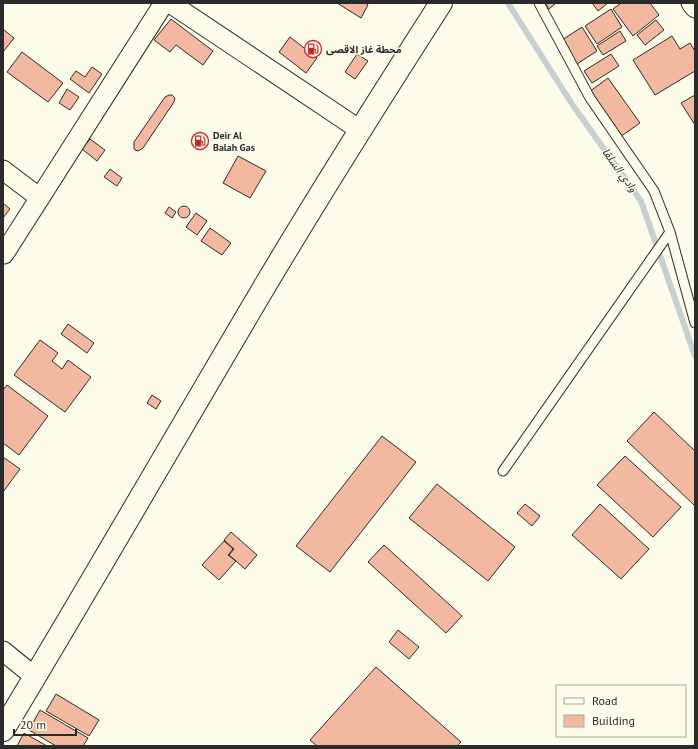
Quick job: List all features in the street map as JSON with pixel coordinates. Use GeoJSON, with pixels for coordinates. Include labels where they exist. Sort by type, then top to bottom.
{"type":"FeatureCollection","features":[{"type":"Feature","properties":{"kind":"street"},"geometry":{"type":"LineString","coordinates":[[4,254],[164,3]]}},
{"type":"Feature","properties":{"kind":"street"},"geometry":{"type":"LineString","coordinates":[[170,3],[360,130]]}},
{"type":"Feature","properties":{"kind":"street"},"geometry":{"type":"LineString","coordinates":[[3,730],[263,289],[360,130],[441,3]]}},
{"type":"Feature","properties":{"kind":"street"},"geometry":{"type":"LineString","coordinates":[[691,3],[695,8]]}},
{"type":"Feature","properties":{"kind":"street"},"geometry":{"type":"LineString","coordinates":[[3,170],[40,198]]}},
{"type":"Feature","properties":{"kind":"street"},"geometry":{"type":"LineString","coordinates":[[3,652],[35,677]]}},
{"type":"Feature","properties":{"kind":"lane"},"geometry":{"type":"LineString","coordinates":[[539,3],[590,98],[654,191],[670,232],[695,322]]}},
{"type":"Feature","properties":{"kind":"lane"},"geometry":{"type":"LineString","coordinates":[[503,471],[670,232]]}},
{"type":"Feature","properties":{"kind":"building"},"geometry":{"type":"Polygon","coordinates":[[[337,3],[365,3],[368,5],[361,18],[337,3]]]}},
{"type":"Feature","properties":{"kind":"building"},"geometry":{"type":"Polygon","coordinates":[[[545,3],[556,3],[549,9],[545,3]]]}},
{"type":"Feature","properties":{"kind":"building"},"geometry":{"type":"Polygon","coordinates":[[[592,3],[608,3],[598,11],[592,3]]]}},
{"type":"Feature","properties":{"kind":"building"},"geometry":{"type":"Polygon","coordinates":[[[621,3],[650,3],[659,15],[633,36],[613,9],[621,3]]]}},
{"type":"Feature","properties":{"kind":"building"},"geometry":{"type":"Polygon","coordinates":[[[611,9],[622,27],[597,44],[585,26],[611,9]]]}},
{"type":"Feature","properties":{"kind":"building"},"geometry":{"type":"Polygon","coordinates":[[[171,19],[213,51],[203,65],[176,45],[170,52],[154,40],[171,19]]]}},
{"type":"Feature","properties":{"kind":"building"},"geometry":{"type":"Polygon","coordinates":[[[656,20],[664,30],[645,45],[637,35],[656,20]]]}},
{"type":"Feature","properties":{"kind":"building"},"geometry":{"type":"Polygon","coordinates":[[[582,27],[597,51],[577,64],[562,40],[582,27]]]}},
{"type":"Feature","properties":{"kind":"building"},"geometry":{"type":"Polygon","coordinates":[[[4,30],[14,38],[3,52],[3,31],[4,30]]]}},
{"type":"Feature","properties":{"kind":"building"},"geometry":{"type":"Polygon","coordinates":[[[620,31],[626,41],[603,55],[597,46],[620,31]]]}},
{"type":"Feature","properties":{"kind":"building"},"geometry":{"type":"Polygon","coordinates":[[[672,36],[680,49],[690,43],[695,51],[695,71],[655,95],[633,60],[672,36]]]}},
{"type":"Feature","properties":{"kind":"building"},"geometry":{"type":"Polygon","coordinates":[[[290,37],[317,58],[306,73],[279,52],[290,37]]]}},
{"type":"Feature","properties":{"kind":"building"},"geometry":{"type":"Polygon","coordinates":[[[22,52],[63,83],[48,102],[7,72],[22,52]]]}},
{"type":"Feature","properties":{"kind":"building"},"geometry":{"type":"Polygon","coordinates":[[[357,54],[368,61],[355,79],[345,72],[357,54]]]}},
{"type":"Feature","properties":{"kind":"building"},"geometry":{"type":"Polygon","coordinates":[[[611,54],[619,66],[592,83],[584,71],[611,54]]]}},
{"type":"Feature","properties":{"kind":"building"},"geometry":{"type":"Polygon","coordinates":[[[92,67],[102,74],[89,93],[70,79],[76,71],[85,77],[92,67]]]}},
{"type":"Feature","properties":{"kind":"building"},"geometry":{"type":"Polygon","coordinates":[[[608,78],[640,123],[620,137],[589,92],[608,78]]]}},
{"type":"Feature","properties":{"kind":"building"},"geometry":{"type":"Polygon","coordinates":[[[67,89],[79,97],[70,110],[59,103],[67,89]]]}},
{"type":"Feature","properties":{"kind":"building"},"geometry":{"type":"Polygon","coordinates":[[[172,95],[175,98],[174,102],[143,148],[138,151],[135,150],[134,142],[165,97],[172,95]]]}},
{"type":"Feature","properties":{"kind":"building"},"geometry":{"type":"Polygon","coordinates":[[[695,95],[695,125],[681,103],[695,95]]]}},
{"type":"Feature","properties":{"kind":"building"},"geometry":{"type":"Polygon","coordinates":[[[90,139],[105,150],[97,161],[82,149],[90,139]]]}},
{"type":"Feature","properties":{"kind":"building"},"geometry":{"type":"Polygon","coordinates":[[[238,156],[266,171],[250,198],[223,183],[238,156]]]}},
{"type":"Feature","properties":{"kind":"building"},"geometry":{"type":"Polygon","coordinates":[[[110,169],[122,178],[117,186],[104,177],[110,169]]]}},
{"type":"Feature","properties":{"kind":"building"},"geometry":{"type":"Polygon","coordinates":[[[3,203],[10,209],[3,218],[3,203]]]}},
{"type":"Feature","properties":{"kind":"building"},"geometry":{"type":"Polygon","coordinates":[[[186,206],[189,207],[189,217],[182,218],[179,217],[178,210],[179,207],[186,206]]]}},
{"type":"Feature","properties":{"kind":"building"},"geometry":{"type":"Polygon","coordinates":[[[169,207],[176,212],[172,218],[165,213],[169,207]]]}},
{"type":"Feature","properties":{"kind":"building"},"geometry":{"type":"Polygon","coordinates":[[[196,213],[207,221],[197,235],[186,227],[196,213]]]}},
{"type":"Feature","properties":{"kind":"building"},"geometry":{"type":"Polygon","coordinates":[[[210,228],[231,243],[222,255],[201,241],[210,228]]]}},
{"type":"Feature","properties":{"kind":"building"},"geometry":{"type":"Polygon","coordinates":[[[68,324],[94,343],[87,353],[61,334],[68,324]]]}},
{"type":"Feature","properties":{"kind":"building"},"geometry":{"type":"Polygon","coordinates":[[[40,340],[58,353],[52,361],[62,369],[68,360],[91,377],[65,412],[14,375],[40,340]]]}},
{"type":"Feature","properties":{"kind":"building"},"geometry":{"type":"Polygon","coordinates":[[[7,385],[48,416],[19,455],[3,443],[3,390],[7,385]]]}},
{"type":"Feature","properties":{"kind":"building"},"geometry":{"type":"Polygon","coordinates":[[[152,395],[161,401],[156,409],[147,403],[152,395]]]}},
{"type":"Feature","properties":{"kind":"building"},"geometry":{"type":"Polygon","coordinates":[[[654,412],[695,451],[695,506],[627,441],[654,412]]]}},
{"type":"Feature","properties":{"kind":"building"},"geometry":{"type":"Polygon","coordinates":[[[382,436],[416,462],[330,572],[296,546],[382,436]]]}},
{"type":"Feature","properties":{"kind":"building"},"geometry":{"type":"Polygon","coordinates":[[[625,456],[681,507],[653,537],[597,485],[625,456]]]}},
{"type":"Feature","properties":{"kind":"building"},"geometry":{"type":"Polygon","coordinates":[[[3,457],[20,469],[3,492],[3,457]]]}},
{"type":"Feature","properties":{"kind":"building"},"geometry":{"type":"Polygon","coordinates":[[[437,484],[515,547],[488,581],[409,518],[437,484]]]}},
{"type":"Feature","properties":{"kind":"building"},"geometry":{"type":"Polygon","coordinates":[[[525,504],[540,516],[532,526],[517,513],[525,504]]]}},
{"type":"Feature","properties":{"kind":"building"},"geometry":{"type":"Polygon","coordinates":[[[600,504],[649,549],[621,579],[572,535],[600,504]]]}},
{"type":"Feature","properties":{"kind":"building"},"geometry":{"type":"Polygon","coordinates":[[[231,532],[257,555],[245,569],[229,555],[234,549],[224,540],[231,532]]]}},
{"type":"Feature","properties":{"kind":"building"},"geometry":{"type":"Polygon","coordinates":[[[224,541],[233,549],[228,555],[236,561],[219,580],[202,565],[224,541]]]}},
{"type":"Feature","properties":{"kind":"building"},"geometry":{"type":"Polygon","coordinates":[[[384,545],[462,616],[446,633],[368,562],[384,545]]]}},
{"type":"Feature","properties":{"kind":"building"},"geometry":{"type":"Polygon","coordinates":[[[398,630],[419,647],[409,659],[389,642],[398,630]]]}},
{"type":"Feature","properties":{"kind":"building"},"geometry":{"type":"Polygon","coordinates":[[[376,667],[461,742],[457,746],[317,746],[310,740],[376,667]]]}},
{"type":"Feature","properties":{"kind":"building"},"geometry":{"type":"Polygon","coordinates":[[[56,694],[99,720],[89,736],[46,711],[56,694]]]}},
{"type":"Feature","properties":{"kind":"building"},"geometry":{"type":"Polygon","coordinates":[[[40,710],[88,738],[83,746],[56,746],[29,730],[40,710]]]}},
{"type":"Feature","properties":{"kind":"building"},"geometry":{"type":"Polygon","coordinates":[[[24,733],[47,746],[17,746],[24,733]]]}},
{"type":"Feature","properties":{"kind":"waterway","name":"وادي السلقا"},"geometry":{"type":"LineString","coordinates":[[508,3],[572,104],[641,201],[695,356]]}},
{"type":"Feature","properties":{"kind":"place","name":"محطة غاز الاقصى"},"geometry":{"type":"Point","coordinates":[313,49]}},
{"type":"Feature","properties":{"kind":"place","name":"Deir Al Balah Gas"},"geometry":{"type":"Point","coordinates":[200,141]}}]}
